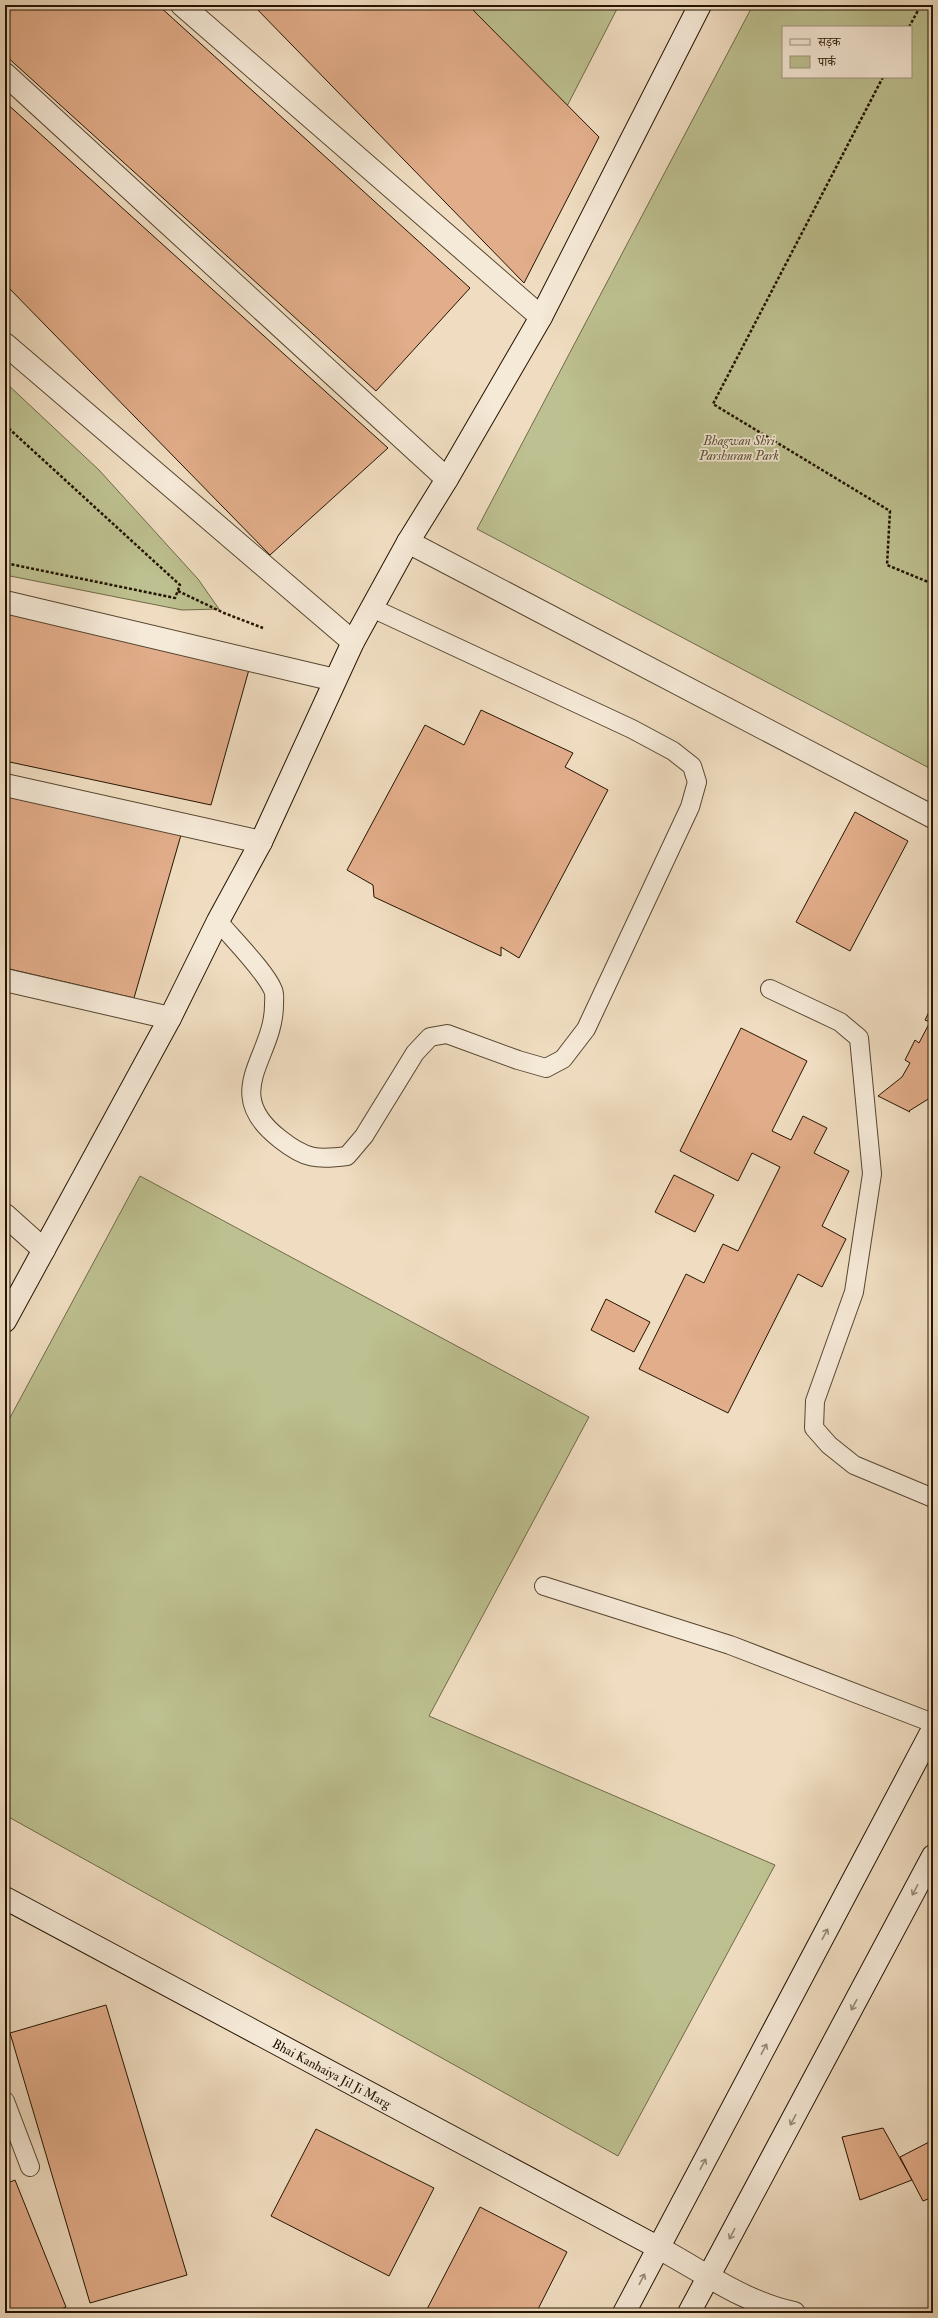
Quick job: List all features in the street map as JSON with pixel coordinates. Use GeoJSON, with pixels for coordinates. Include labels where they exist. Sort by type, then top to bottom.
{"type":"FeatureCollection","features":[{"type":"Feature","properties":{"kind":"street"},"geometry":{"type":"LineString","coordinates":[[182,5],[541,316]]}},
{"type":"Feature","properties":{"kind":"street"},"geometry":{"type":"LineString","coordinates":[[5,1321],[170,1018],[218,922],[261,842],[353,642],[408,542],[447,479],[541,316],[700,5]]}},
{"type":"Feature","properties":{"kind":"street"},"geometry":{"type":"LineString","coordinates":[[5,74],[447,479]]}},
{"type":"Feature","properties":{"kind":"street"},"geometry":{"type":"LineString","coordinates":[[5,344],[353,642]]}},
{"type":"Feature","properties":{"kind":"street"},"geometry":{"type":"LineString","coordinates":[[408,542],[933,817]]}},
{"type":"Feature","properties":{"kind":"street"},"geometry":{"type":"LineString","coordinates":[[5,602],[335,680]]}},
{"type":"Feature","properties":{"kind":"street"},"geometry":{"type":"LineString","coordinates":[[5,785],[261,842]]}},
{"type":"Feature","properties":{"kind":"street"},"geometry":{"type":"LineString","coordinates":[[5,980],[170,1018]]}},
{"type":"Feature","properties":{"kind":"street"},"geometry":{"type":"LineString","coordinates":[[5,1215],[44,1250]]}},
{"type":"Feature","properties":{"kind":"street"},"geometry":{"type":"LineString","coordinates":[[624,2313],[933,1729]]}},
{"type":"Feature","properties":{"kind":"street"},"geometry":{"type":"LineString","coordinates":[[689,2313],[933,1856]]}},
{"type":"Feature","properties":{"kind":"street","name":"Bhai Kanhaiya Jil Ji Marg"},"geometry":{"type":"LineString","coordinates":[[5,1898],[659,2248],[710,2276],[754,2307],[772,2308],[794,2313]]}},
{"type":"Feature","properties":{"kind":"lane"},"geometry":{"type":"LineString","coordinates":[[218,922],[274,990],[274,1014],[252,1079],[253,1108],[266,1128],[296,1151],[322,1160],[347,1156],[364,1136],[415,1053],[430,1037],[447,1034],[518,1060],[546,1068],[563,1059],[586,1028],[690,807],[698,782],[692,766],[673,751],[632,728],[372,608]]}},
{"type":"Feature","properties":{"kind":"lane"},"geometry":{"type":"LineString","coordinates":[[770,989],[840,1022],[860,1038],[872,1174],[854,1292],[815,1401],[814,1428],[829,1445],[854,1465],[933,1498]]}},
{"type":"Feature","properties":{"kind":"lane"},"geometry":{"type":"LineString","coordinates":[[544,1586],[730,1645],[933,1723]]}},
{"type":"Feature","properties":{"kind":"lane"},"geometry":{"type":"LineString","coordinates":[[5,2102],[30,2167]]}},
{"type":"Feature","properties":{"kind":"path"},"geometry":{"type":"LineString","coordinates":[[910,26],[921,5]]}},
{"type":"Feature","properties":{"kind":"path"},"geometry":{"type":"LineString","coordinates":[[882,78],[713,404],[890,511],[887,565],[933,584]]}},
{"type":"Feature","properties":{"kind":"path"},"geometry":{"type":"LineString","coordinates":[[5,425],[180,585],[175,598],[5,563]]}},
{"type":"Feature","properties":{"kind":"path"},"geometry":{"type":"LineString","coordinates":[[178,591],[224,613],[266,630]]}},
{"type":"Feature","properties":{"kind":"green space"},"geometry":{"type":"Polygon","coordinates":[[[463,5],[619,5],[564,112],[463,5]]]}},
{"type":"Feature","properties":{"kind":"green space","name":"Bhagwan Shri Parshuram Park"},"geometry":{"type":"Polygon","coordinates":[[[753,5],[933,5],[933,770],[477,529],[753,5]]]}},
{"type":"Feature","properties":{"kind":"green space"},"geometry":{"type":"Polygon","coordinates":[[[5,382],[99,470],[198,579],[219,609],[182,610],[5,575],[5,382]]]}},
{"type":"Feature","properties":{"kind":"green space"},"geometry":{"type":"Polygon","coordinates":[[[140,1176],[589,1417],[429,1716],[775,1865],[618,2156],[5,1815],[5,1427],[140,1176]]]}},
{"type":"Feature","properties":{"kind":"building"},"geometry":{"type":"Polygon","coordinates":[[[5,5],[158,5],[470,288],[376,391],[5,55],[5,5]]]}},
{"type":"Feature","properties":{"kind":"building"},"geometry":{"type":"Polygon","coordinates":[[[253,5],[468,5],[599,137],[524,283],[253,5]]]}},
{"type":"Feature","properties":{"kind":"building"},"geometry":{"type":"Polygon","coordinates":[[[5,102],[388,448],[270,555],[5,284],[5,102]]]}},
{"type":"Feature","properties":{"kind":"building"},"geometry":{"type":"Polygon","coordinates":[[[5,613],[250,666],[211,805],[5,761],[5,613]]]}},
{"type":"Feature","properties":{"kind":"building"},"geometry":{"type":"Polygon","coordinates":[[[481,710],[573,753],[565,767],[608,790],[519,958],[501,947],[501,956],[374,897],[373,885],[347,870],[425,725],[464,745],[481,710]]]}},
{"type":"Feature","properties":{"kind":"building"},"geometry":{"type":"Polygon","coordinates":[[[5,796],[181,835],[134,998],[5,968],[5,796]]]}},
{"type":"Feature","properties":{"kind":"building"},"geometry":{"type":"Polygon","coordinates":[[[855,812],[908,841],[850,951],[796,922],[855,812]]]}},
{"type":"Feature","properties":{"kind":"building"},"geometry":{"type":"Polygon","coordinates":[[[933,1004],[933,1096],[909,1111],[910,1112],[878,1096],[902,1077],[910,1063],[905,1060],[915,1040],[919,1043],[930,1022],[925,1020],[933,1004]]]}},
{"type":"Feature","properties":{"kind":"building"},"geometry":{"type":"Polygon","coordinates":[[[741,1028],[807,1061],[772,1131],[791,1140],[803,1116],[827,1128],[814,1153],[849,1171],[822,1226],[846,1239],[822,1287],[798,1274],[728,1413],[639,1369],[686,1274],[704,1283],[723,1244],[738,1251],[780,1167],[752,1153],[738,1181],[680,1151],[741,1028]]]}},
{"type":"Feature","properties":{"kind":"building"},"geometry":{"type":"Polygon","coordinates":[[[674,1175],[714,1195],[695,1232],[655,1212],[674,1175]]]}},
{"type":"Feature","properties":{"kind":"building"},"geometry":{"type":"Polygon","coordinates":[[[606,1299],[650,1322],[634,1352],[591,1330],[606,1299]]]}},
{"type":"Feature","properties":{"kind":"building"},"geometry":{"type":"Polygon","coordinates":[[[106,2005],[187,2275],[90,2303],[10,2033],[106,2005]]]}},
{"type":"Feature","properties":{"kind":"building"},"geometry":{"type":"Polygon","coordinates":[[[883,2128],[912,2180],[860,2200],[842,2137],[883,2128]]]}},
{"type":"Feature","properties":{"kind":"building"},"geometry":{"type":"Polygon","coordinates":[[[316,2129],[434,2188],[389,2276],[271,2216],[316,2129]]]}},
{"type":"Feature","properties":{"kind":"building"},"geometry":{"type":"Polygon","coordinates":[[[933,2140],[933,2197],[923,2201],[900,2157],[933,2140]]]}},
{"type":"Feature","properties":{"kind":"building"},"geometry":{"type":"Polygon","coordinates":[[[15,2180],[66,2307],[51,2313],[5,2313],[5,2184],[15,2180]]]}},
{"type":"Feature","properties":{"kind":"building"},"geometry":{"type":"Polygon","coordinates":[[[480,2207],[567,2252],[536,2313],[425,2313],[480,2207]]]}}]}
